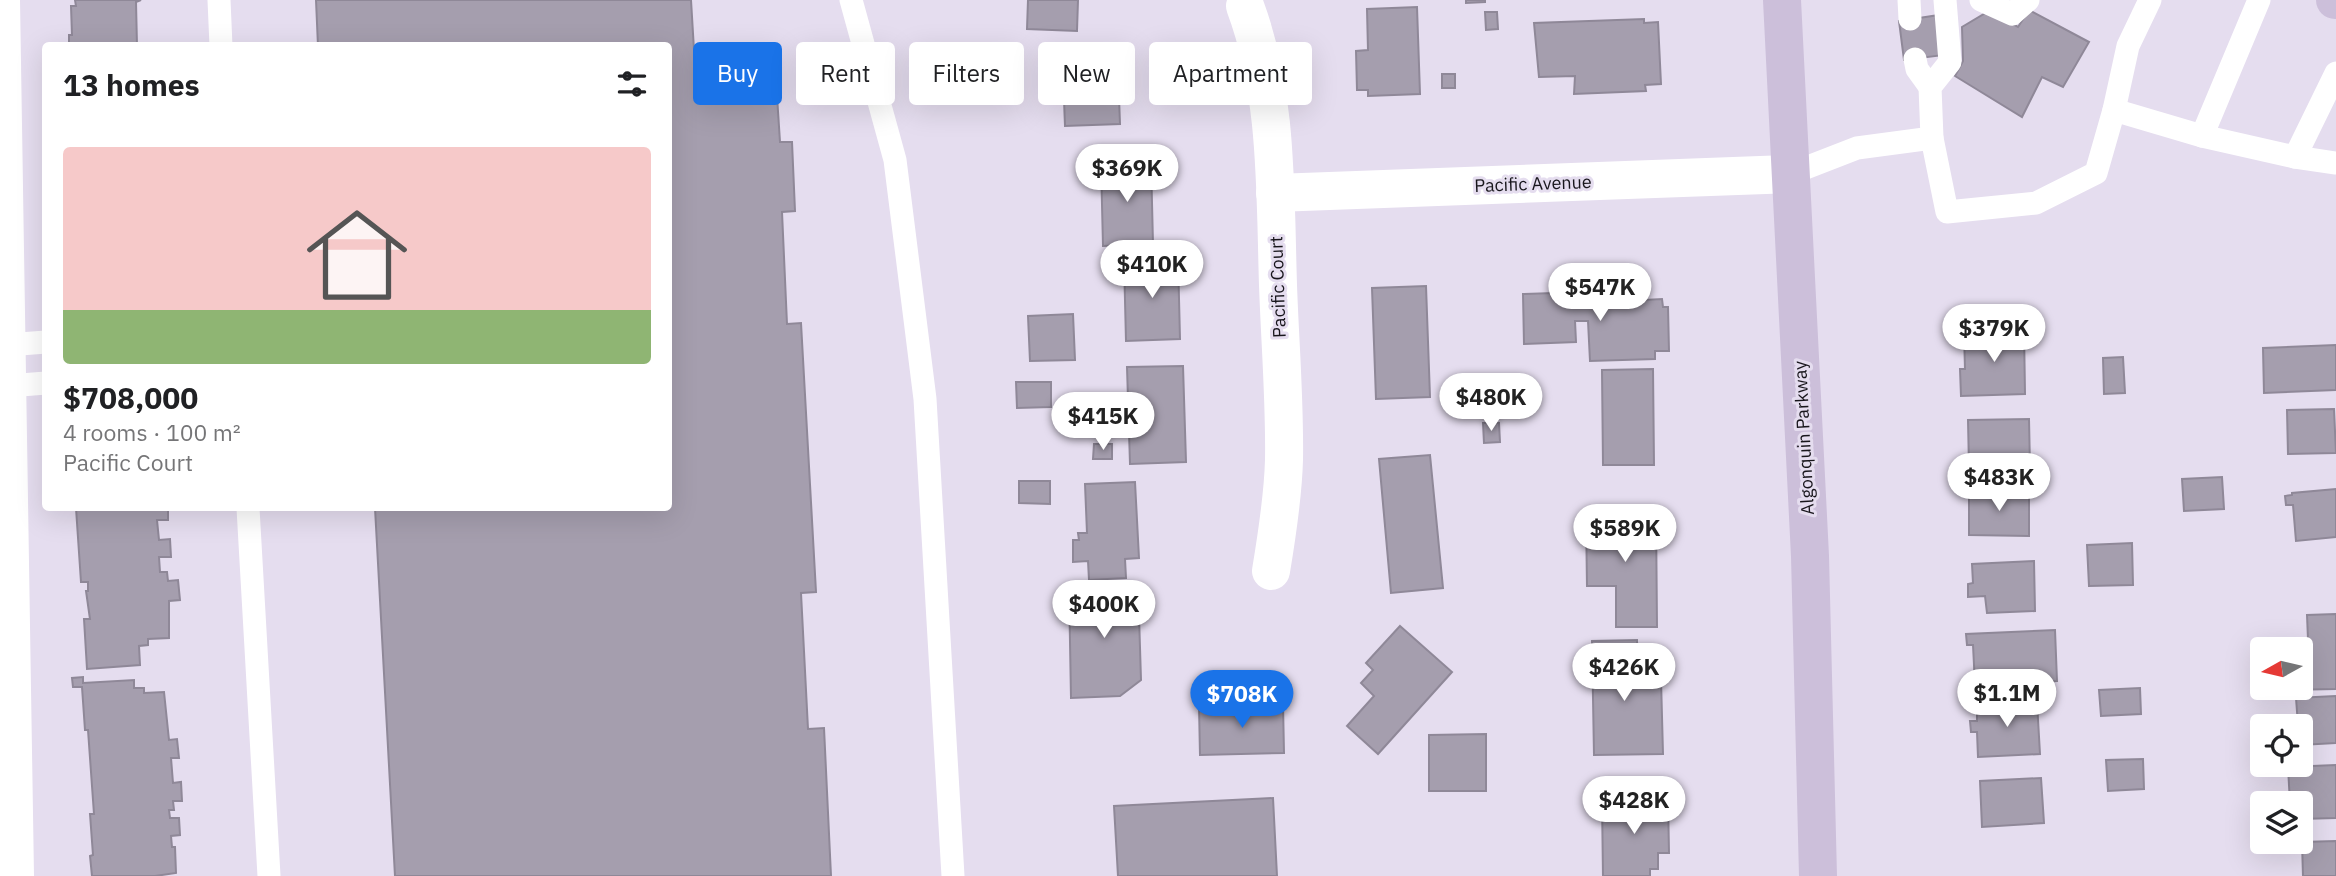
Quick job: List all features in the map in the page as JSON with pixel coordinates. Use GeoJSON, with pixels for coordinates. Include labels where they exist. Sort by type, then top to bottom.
{"type":"FeatureCollection","features":[{"type":"Feature","properties":{"kind":"main road","name":"Algonquin Parkway"},"geometry":{"type":"LineString","coordinates":[[1782,0],[1810,556],[1818,876]]}},
{"type":"Feature","properties":{"kind":"street"},"geometry":{"type":"LineString","coordinates":[[1,0],[8,386],[6,603],[15,876]]}},
{"type":"Feature","properties":{"kind":"street","name":"Pacific Court"},"geometry":{"type":"LineString","coordinates":[[1245,6],[1255,34],[1270,109],[1275,193],[1284,461],[1278,531],[1270,571]]}},
{"type":"Feature","properties":{"kind":"street","name":"Pacific Avenue"},"geometry":{"type":"LineString","coordinates":[[1275,193],[1790,174]]}},
{"type":"Feature","properties":{"kind":"lane"},"geometry":{"type":"LineString","coordinates":[[219,0],[221,42]]}},
{"type":"Feature","properties":{"kind":"lane"},"geometry":{"type":"LineString","coordinates":[[851,0],[895,160],[925,399],[953,876]]}},
{"type":"Feature","properties":{"kind":"lane"},"geometry":{"type":"LineString","coordinates":[[1930,87],[1950,62],[1945,0]]}},
{"type":"Feature","properties":{"kind":"lane"},"geometry":{"type":"LineString","coordinates":[[1981,0],[2012,13],[2028,0]]}},
{"type":"Feature","properties":{"kind":"lane"},"geometry":{"type":"LineString","coordinates":[[1915,59],[1917,69],[1930,87],[1932,138],[1947,212],[2036,203],[2096,173],[2114,110],[2127,46],[2150,0]]}},
{"type":"Feature","properties":{"kind":"lane"},"geometry":{"type":"LineString","coordinates":[[2202,136],[2259,0]]}},
{"type":"Feature","properties":{"kind":"lane"},"geometry":{"type":"LineString","coordinates":[[2295,157],[2336,73]]}},
{"type":"Feature","properties":{"kind":"lane"},"geometry":{"type":"LineString","coordinates":[[2114,110],[2202,136],[2295,157],[2336,163]]}},
{"type":"Feature","properties":{"kind":"lane"},"geometry":{"type":"LineString","coordinates":[[1790,174],[1857,148],[1932,138]]}},
{"type":"Feature","properties":{"kind":"lane"},"geometry":{"type":"LineString","coordinates":[[7,345],[42,342]]}},
{"type":"Feature","properties":{"kind":"lane"},"geometry":{"type":"LineString","coordinates":[[8,386],[42,383]]}},
{"type":"Feature","properties":{"kind":"lane"},"geometry":{"type":"LineString","coordinates":[[248,511],[269,876]]}},
{"type":"Feature","properties":{"kind":"building"},"geometry":{"type":"Polygon","coordinates":[[[75,0],[141,0],[136,2],[137,42],[69,42],[69,35],[72,35],[71,6],[76,6],[75,0]]]}},
{"type":"Feature","properties":{"kind":"building"},"geometry":{"type":"Polygon","coordinates":[[[316,0],[691,0],[693,105],[778,105],[780,142],[792,142],[795,211],[782,212],[787,324],[801,323],[816,592],[801,593],[808,729],[824,728],[831,876],[395,876],[375,511],[672,511],[672,42],[318,42],[316,0]]]}},
{"type":"Feature","properties":{"kind":"building"},"geometry":{"type":"Polygon","coordinates":[[[1028,0],[1078,0],[1077,31],[1027,29],[1028,0]]]}},
{"type":"Feature","properties":{"kind":"building"},"geometry":{"type":"Polygon","coordinates":[[[1466,0],[1485,0],[1485,2],[1466,3],[1466,0]]]}},
{"type":"Feature","properties":{"kind":"building"},"geometry":{"type":"Polygon","coordinates":[[[1417,7],[1420,94],[1368,96],[1368,90],[1357,90],[1356,51],[1368,50],[1367,9],[1417,7]]]}},
{"type":"Feature","properties":{"kind":"building"},"geometry":{"type":"Polygon","coordinates":[[[2029,10],[2089,42],[2063,87],[2042,77],[2022,117],[1955,76],[1963,61],[1962,27],[1989,11],[2018,27],[2029,10]]]}},
{"type":"Feature","properties":{"kind":"building"},"geometry":{"type":"Polygon","coordinates":[[[1485,12],[1497,12],[1498,29],[1486,30],[1485,12]]]}},
{"type":"Feature","properties":{"kind":"building"},"geometry":{"type":"Polygon","coordinates":[[[1939,15],[1944,55],[1904,60],[1899,21],[1939,15]]]}},
{"type":"Feature","properties":{"kind":"building"},"geometry":{"type":"Polygon","coordinates":[[[1644,19],[1644,23],[1658,22],[1661,84],[1645,85],[1646,91],[1574,94],[1575,76],[1539,77],[1534,23],[1644,19]]]}},
{"type":"Feature","properties":{"kind":"building"},"geometry":{"type":"Polygon","coordinates":[[[1442,74],[1455,74],[1455,88],[1442,88],[1442,74]]]}},
{"type":"Feature","properties":{"kind":"building"},"geometry":{"type":"Polygon","coordinates":[[[1064,105],[1119,105],[1120,124],[1065,126],[1064,105]]]}},
{"type":"Feature","properties":{"kind":"building"},"geometry":{"type":"Polygon","coordinates":[[[1151,161],[1153,244],[1103,246],[1101,163],[1151,161]]]}},
{"type":"Feature","properties":{"kind":"building"},"geometry":{"type":"Polygon","coordinates":[[[1178,258],[1180,339],[1126,341],[1124,260],[1178,258]]]}},
{"type":"Feature","properties":{"kind":"building"},"geometry":{"type":"Polygon","coordinates":[[[1426,286],[1430,397],[1376,399],[1372,288],[1426,286]]]}},
{"type":"Feature","properties":{"kind":"building"},"geometry":{"type":"Polygon","coordinates":[[[1644,290],[1644,300],[1662,299],[1663,307],[1668,307],[1669,351],[1655,351],[1655,359],[1590,361],[1588,321],[1575,321],[1576,342],[1524,344],[1523,294],[1644,290]]]}},
{"type":"Feature","properties":{"kind":"building"},"geometry":{"type":"Polygon","coordinates":[[[1073,314],[1075,360],[1030,361],[1028,316],[1073,314]]]}},
{"type":"Feature","properties":{"kind":"building"},"geometry":{"type":"Polygon","coordinates":[[[2024,330],[2025,394],[1961,396],[1960,369],[1965,369],[1964,332],[2024,330]]]}},
{"type":"Feature","properties":{"kind":"building"},"geometry":{"type":"Polygon","coordinates":[[[2336,345],[2336,390],[2264,393],[2263,348],[2336,345]]]}},
{"type":"Feature","properties":{"kind":"building"},"geometry":{"type":"Polygon","coordinates":[[[2123,357],[2125,393],[2104,394],[2103,358],[2123,357]]]}},
{"type":"Feature","properties":{"kind":"building"},"geometry":{"type":"Polygon","coordinates":[[[1183,366],[1186,462],[1130,464],[1127,367],[1183,366]]]}},
{"type":"Feature","properties":{"kind":"building"},"geometry":{"type":"Polygon","coordinates":[[[1653,369],[1654,465],[1603,465],[1602,370],[1653,369]]]}},
{"type":"Feature","properties":{"kind":"building"},"geometry":{"type":"Polygon","coordinates":[[[1016,382],[1051,382],[1051,407],[1017,408],[1016,382]]]}},
{"type":"Feature","properties":{"kind":"building"},"geometry":{"type":"Polygon","coordinates":[[[2334,409],[2336,453],[2288,454],[2287,410],[2334,409]]]}},
{"type":"Feature","properties":{"kind":"building"},"geometry":{"type":"Polygon","coordinates":[[[2029,419],[2030,467],[1969,467],[1968,420],[2029,419]]]}},
{"type":"Feature","properties":{"kind":"building"},"geometry":{"type":"Polygon","coordinates":[[[1483,423],[1499,423],[1500,442],[1484,443],[1483,423]]]}},
{"type":"Feature","properties":{"kind":"building"},"geometry":{"type":"Polygon","coordinates":[[[1094,444],[1112,444],[1112,459],[1093,459],[1094,444]]]}},
{"type":"Feature","properties":{"kind":"building"},"geometry":{"type":"Polygon","coordinates":[[[1430,455],[1443,588],[1391,593],[1379,459],[1430,455]]]}},
{"type":"Feature","properties":{"kind":"building"},"geometry":{"type":"Polygon","coordinates":[[[2222,477],[2224,509],[2184,511],[2182,479],[2222,477]]]}},
{"type":"Feature","properties":{"kind":"building"},"geometry":{"type":"Polygon","coordinates":[[[1019,481],[1050,481],[1050,504],[1019,503],[1019,481]]]}},
{"type":"Feature","properties":{"kind":"building"},"geometry":{"type":"Polygon","coordinates":[[[1135,482],[1139,558],[1125,559],[1126,578],[1089,580],[1088,561],[1073,562],[1073,540],[1079,540],[1078,533],[1087,533],[1085,484],[1135,482]]]}},
{"type":"Feature","properties":{"kind":"building"},"geometry":{"type":"Polygon","coordinates":[[[2336,489],[2336,537],[2296,541],[2293,505],[2286,505],[2285,496],[2336,489]]]}},
{"type":"Feature","properties":{"kind":"building"},"geometry":{"type":"Polygon","coordinates":[[[1969,490],[2029,491],[2029,536],[1969,535],[1969,490]]]}},
{"type":"Feature","properties":{"kind":"building"},"geometry":{"type":"Polygon","coordinates":[[[76,511],[168,511],[168,520],[157,520],[159,540],[170,539],[171,557],[159,557],[160,572],[167,572],[168,581],[178,580],[180,600],[169,601],[169,638],[148,639],[148,645],[139,646],[140,665],[87,669],[84,619],[90,619],[86,591],[88,582],[81,582],[76,511]]]}},
{"type":"Feature","properties":{"kind":"building"},"geometry":{"type":"Polygon","coordinates":[[[1656,513],[1657,627],[1616,627],[1616,586],[1587,586],[1586,514],[1656,513]]]}},
{"type":"Feature","properties":{"kind":"building"},"geometry":{"type":"Polygon","coordinates":[[[2132,543],[2133,585],[2089,586],[2087,545],[2132,543]]]}},
{"type":"Feature","properties":{"kind":"building"},"geometry":{"type":"Polygon","coordinates":[[[2034,561],[2035,611],[1987,613],[1985,596],[1968,597],[1968,584],[1973,583],[1972,564],[2034,561]]]}},
{"type":"Feature","properties":{"kind":"building"},"geometry":{"type":"Polygon","coordinates":[[[1138,583],[1141,680],[1120,696],[1071,698],[1069,586],[1138,583]]]}},
{"type":"Feature","properties":{"kind":"building"},"geometry":{"type":"Polygon","coordinates":[[[2336,614],[2336,689],[2314,689],[2314,637],[2308,637],[2307,615],[2336,614]]]}},
{"type":"Feature","properties":{"kind":"building"},"geometry":{"type":"Polygon","coordinates":[[[1400,626],[1452,672],[1378,754],[1347,726],[1374,696],[1361,683],[1373,670],[1366,663],[1400,626]]]}},
{"type":"Feature","properties":{"kind":"building"},"geometry":{"type":"Polygon","coordinates":[[[2055,630],[2057,681],[1975,685],[1973,645],[1967,645],[1966,634],[2055,630]]]}},
{"type":"Feature","properties":{"kind":"building"},"geometry":{"type":"Polygon","coordinates":[[[1637,640],[1638,680],[1661,679],[1663,754],[1594,755],[1592,641],[1637,640]]]}},
{"type":"Feature","properties":{"kind":"building"},"geometry":{"type":"Polygon","coordinates":[[[83,677],[83,683],[134,680],[134,688],[144,688],[144,693],[164,692],[169,740],[177,739],[179,758],[171,758],[173,783],[181,782],[182,801],[173,801],[174,810],[169,810],[170,818],[179,818],[180,835],[171,836],[172,847],[175,847],[176,873],[155,876],[92,876],[90,814],[94,814],[88,730],[85,730],[82,687],[73,687],[72,678],[83,677]]]}},
{"type":"Feature","properties":{"kind":"building"},"geometry":{"type":"Polygon","coordinates":[[[2140,688],[2141,714],[2101,716],[2099,690],[2140,688]]]}},
{"type":"Feature","properties":{"kind":"building"},"geometry":{"type":"Polygon","coordinates":[[[2336,696],[2336,743],[2313,744],[2313,714],[2297,714],[2296,700],[2314,700],[2314,697],[2336,696]]]}},
{"type":"Feature","properties":{"kind":"building"},"geometry":{"type":"Polygon","coordinates":[[[2037,702],[2040,754],[1978,757],[1977,732],[1971,732],[1970,721],[1977,721],[1977,704],[2037,702]]]}},
{"type":"Feature","properties":{"kind":"building"},"geometry":{"type":"Polygon","coordinates":[[[1283,704],[1284,753],[1200,755],[1199,706],[1283,704]]]}},
{"type":"Feature","properties":{"kind":"building"},"geometry":{"type":"Polygon","coordinates":[[[1486,734],[1486,791],[1429,791],[1429,735],[1486,734]]]}},
{"type":"Feature","properties":{"kind":"building"},"geometry":{"type":"Polygon","coordinates":[[[2143,759],[2144,789],[2108,791],[2106,760],[2143,759]]]}},
{"type":"Feature","properties":{"kind":"building"},"geometry":{"type":"Polygon","coordinates":[[[2336,765],[2336,818],[2313,819],[2313,791],[2289,791],[2289,777],[2313,777],[2313,766],[2336,765]]]}},
{"type":"Feature","properties":{"kind":"building"},"geometry":{"type":"Polygon","coordinates":[[[2041,778],[2044,823],[1982,827],[1980,781],[2041,778]]]}},
{"type":"Feature","properties":{"kind":"building"},"geometry":{"type":"Polygon","coordinates":[[[1273,798],[1277,876],[1118,876],[1114,806],[1273,798]]]}},
{"type":"Feature","properties":{"kind":"building"},"geometry":{"type":"Polygon","coordinates":[[[1668,799],[1669,853],[1658,853],[1658,869],[1650,869],[1650,876],[1603,876],[1602,800],[1668,799]]]}},
{"type":"Feature","properties":{"kind":"building"},"geometry":{"type":"Polygon","coordinates":[[[2336,841],[2336,876],[2303,876],[2302,854],[2313,854],[2313,842],[2336,841]]]}}]}
